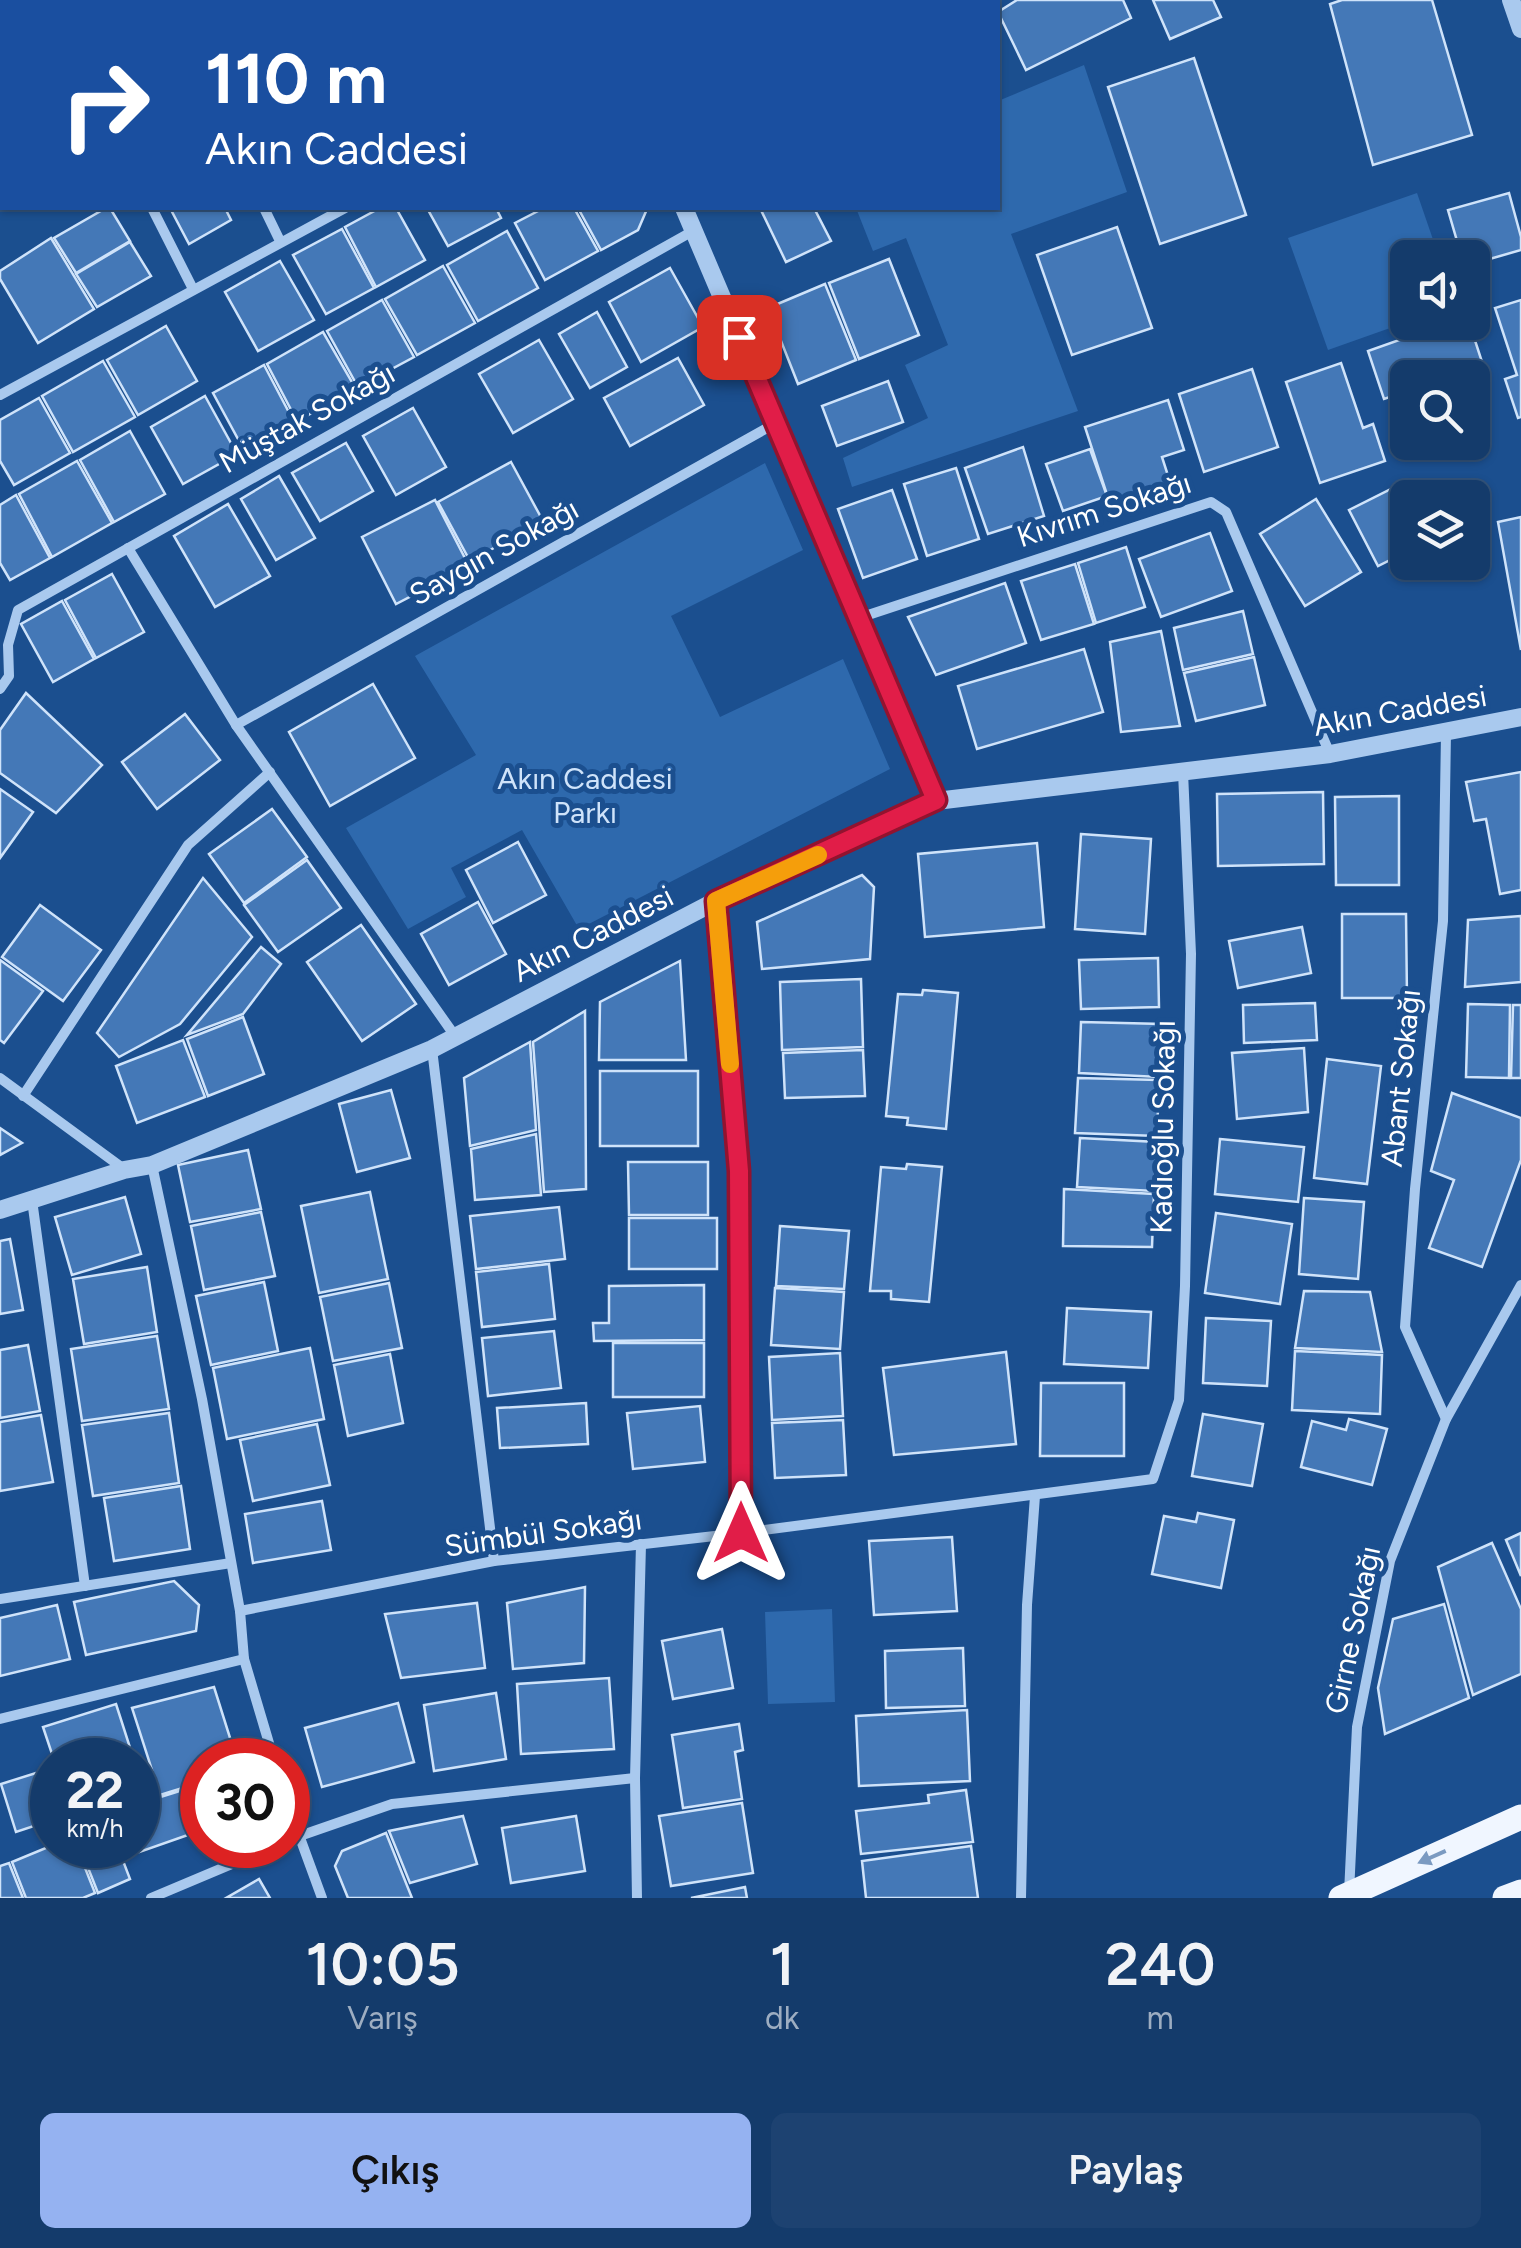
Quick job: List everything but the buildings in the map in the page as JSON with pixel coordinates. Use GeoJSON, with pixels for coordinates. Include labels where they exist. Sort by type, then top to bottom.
{"type":"FeatureCollection","features":[{"type":"Feature","properties":{"kind":"main road"},"geometry":{"type":"LineString","coordinates":[[1345,1896],[1521,1817]]}},
{"type":"Feature","properties":{"kind":"main road"},"geometry":{"type":"LineString","coordinates":[[1505,1898],[1521,1892]]}},
{"type":"Feature","properties":{"kind":"street"},"geometry":{"type":"LineString","coordinates":[[1510,0],[1521,28]]}},
{"type":"Feature","properties":{"kind":"street"},"geometry":{"type":"LineString","coordinates":[[153,210],[193,289]]}},
{"type":"Feature","properties":{"kind":"street"},"geometry":{"type":"LineString","coordinates":[[265,210],[280,241]]}},
{"type":"Feature","properties":{"kind":"street"},"geometry":{"type":"LineString","coordinates":[[0,395],[341,210]]}},
{"type":"Feature","properties":{"kind":"street"},"geometry":{"type":"LineString","coordinates":[[685,210],[936,800]]}},
{"type":"Feature","properties":{"kind":"street","name":"Müştak Sokağı"},"geometry":{"type":"LineString","coordinates":[[0,689],[8,676],[8,645],[18,610],[694,231]]}},
{"type":"Feature","properties":{"kind":"street","name":"Saygın Sokağı"},"geometry":{"type":"LineString","coordinates":[[236,725],[776,423]]}},
{"type":"Feature","properties":{"kind":"street","name":"Kıvrım Sokağı"},"geometry":{"type":"LineString","coordinates":[[859,618],[1211,502],[1226,512],[1330,754]]}},
{"type":"Feature","properties":{"kind":"street"},"geometry":{"type":"LineString","coordinates":[[128,548],[236,725],[455,1036]]}},
{"type":"Feature","properties":{"kind":"street","name":"Akın Caddesi"},"geometry":{"type":"LineString","coordinates":[[0,1210],[124,1170],[152,1165],[432,1049],[716,901],[936,800],[1330,754],[1521,717]]}},
{"type":"Feature","properties":{"kind":"street","name":"Abant Sokağı"},"geometry":{"type":"LineString","coordinates":[[1446,733],[1443,921],[1414,1189],[1405,1327],[1446,1419]]}},
{"type":"Feature","properties":{"kind":"street"},"geometry":{"type":"LineString","coordinates":[[24,1096],[188,845],[270,772]]}},
{"type":"Feature","properties":{"kind":"street","name":"Kadıoğlu Sokağı"},"geometry":{"type":"LineString","coordinates":[[1152,1479],[1179,1400],[1185,1286],[1191,954],[1183,772]]}},
{"type":"Feature","properties":{"kind":"street"},"geometry":{"type":"LineString","coordinates":[[716,901],[739,1171],[741,1533]]}},
{"type":"Feature","properties":{"kind":"street"},"geometry":{"type":"LineString","coordinates":[[432,1049],[494,1561]]}},
{"type":"Feature","properties":{"kind":"street"},"geometry":{"type":"LineString","coordinates":[[0,1078],[124,1170]]}},
{"type":"Feature","properties":{"kind":"street"},"geometry":{"type":"LineString","coordinates":[[152,1165],[202,1398],[240,1611],[244,1659],[267,1738]]}},
{"type":"Feature","properties":{"kind":"street"},"geometry":{"type":"LineString","coordinates":[[32,1200],[85,1586]]}},
{"type":"Feature","properties":{"kind":"street","name":"Girne Sokağı"},"geometry":{"type":"LineString","coordinates":[[1345,1896],[1357,1728],[1390,1561],[1446,1419],[1521,1285]]}},
{"type":"Feature","properties":{"kind":"street","name":"Sümbül Sokağı"},"geometry":{"type":"LineString","coordinates":[[240,1611],[494,1561],[1152,1479]]}},
{"type":"Feature","properties":{"kind":"street"},"geometry":{"type":"LineString","coordinates":[[1021,1898],[1027,1604],[1035,1496]]}},
{"type":"Feature","properties":{"kind":"street"},"geometry":{"type":"LineString","coordinates":[[637,1898],[635,1778],[641,1544]]}},
{"type":"Feature","properties":{"kind":"street"},"geometry":{"type":"LineString","coordinates":[[0,1599],[231,1564]]}},
{"type":"Feature","properties":{"kind":"street"},"geometry":{"type":"LineString","coordinates":[[0,1719],[244,1659]]}},
{"type":"Feature","properties":{"kind":"street"},"geometry":{"type":"LineString","coordinates":[[310,1833],[392,1804],[635,1778]]}},
{"type":"Feature","properties":{"kind":"street"},"geometry":{"type":"LineString","coordinates":[[151,1898],[222,1868]]}},
{"type":"Feature","properties":{"kind":"street"},"geometry":{"type":"LineString","coordinates":[[307,1868],[322,1898]]}},
{"type":"Feature","properties":{"kind":"green space"},"geometry":{"type":"Polygon","coordinates":[[[1084,65],[1127,192],[1011,234],[1078,411],[852,487],[843,458],[928,418],[905,365],[948,345],[906,238],[873,251],[857,210],[1000,210],[1000,100],[1084,65]]]}},
{"type":"Feature","properties":{"kind":"green space"},"geometry":{"type":"Polygon","coordinates":[[[1417,193],[1433,240],[1390,240],[1390,328],[1328,350],[1288,238],[1417,193]]]}},
{"type":"Feature","properties":{"kind":"green space","name":"Akın Caddesi Parkı"},"geometry":{"type":"Polygon","coordinates":[[[765,463],[803,550],[671,616],[720,717],[843,659],[890,769],[579,929],[522,830],[451,868],[466,897],[408,929],[346,828],[476,755],[415,656],[765,463]]]}},
{"type":"Feature","properties":{"kind":"green space"},"geometry":{"type":"Polygon","coordinates":[[[832,1609],[835,1702],[768,1704],[765,1612],[832,1609]]]}},
{"type":"Feature","properties":{"kind":"slow traffic"},"geometry":{"type":"LineString","coordinates":[[730,1064],[716,901],[818,855]]}},
{"type":"Feature","properties":{"kind":"route"},"geometry":{"type":"LineString","coordinates":[[739,337],[936,800],[716,901],[739,1171],[741,1533]]}}]}
